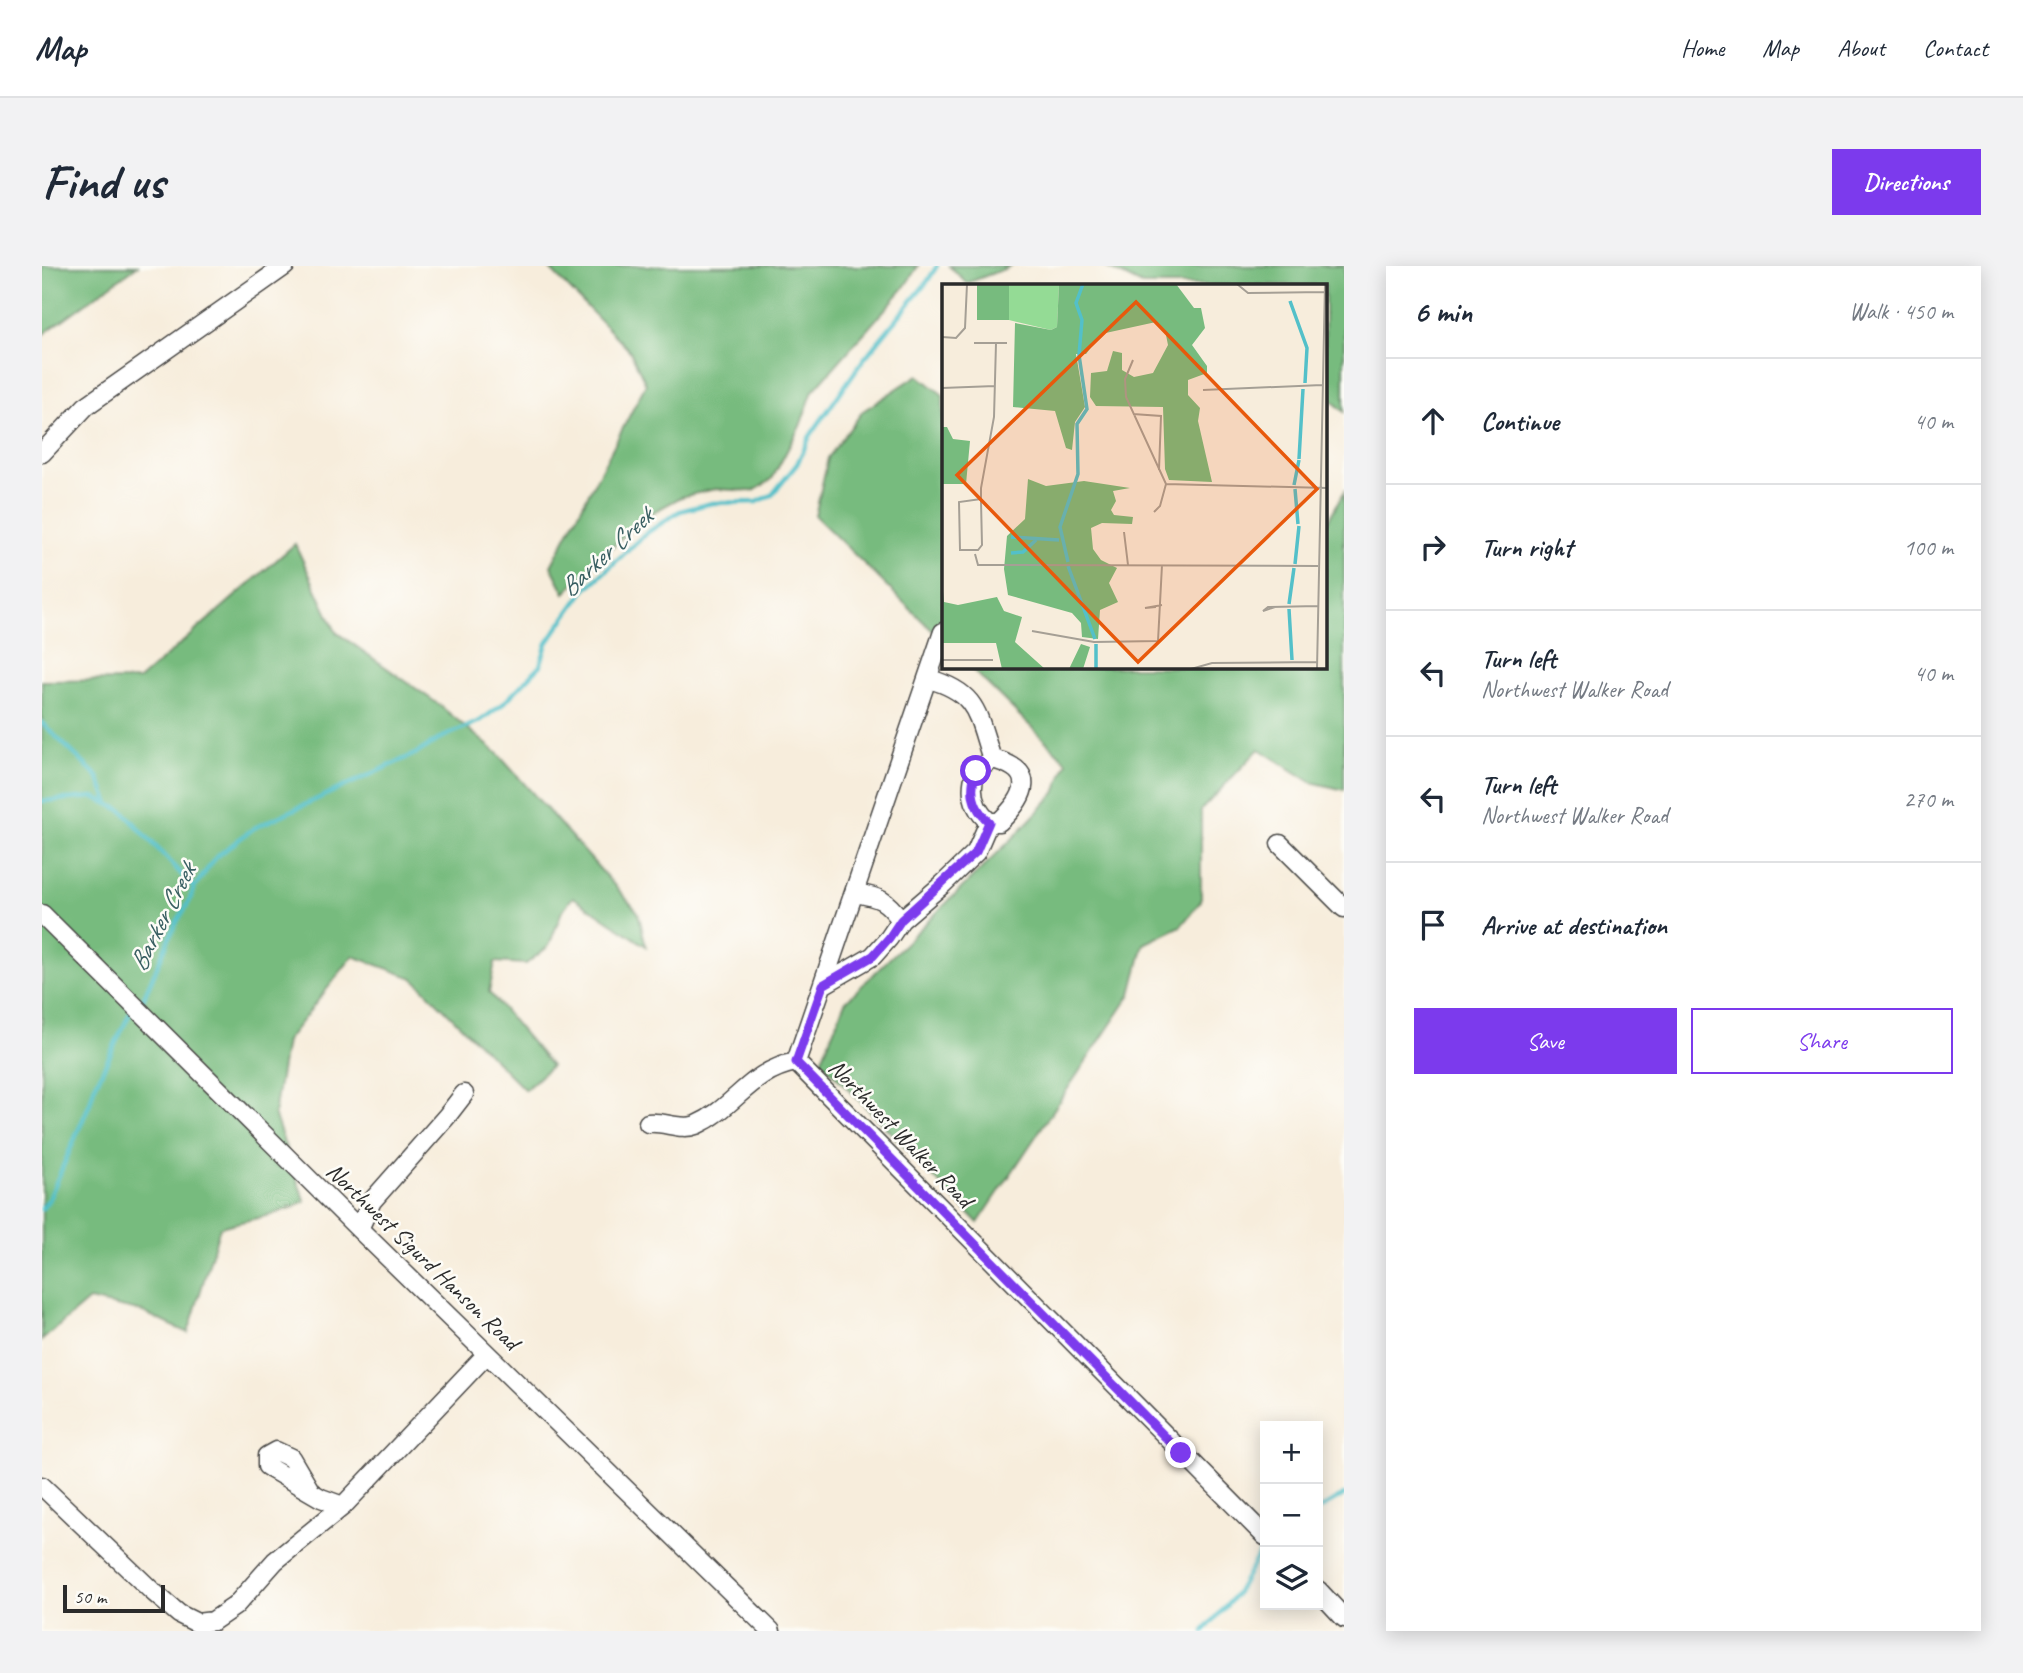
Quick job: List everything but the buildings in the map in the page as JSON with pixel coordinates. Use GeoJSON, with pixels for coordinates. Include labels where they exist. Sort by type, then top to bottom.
{"type":"FeatureCollection","features":[{"type":"Feature","properties":{"kind":"street"},"geometry":{"type":"LineString","coordinates":[[44,448],[86,406],[285,266]]}},
{"type":"Feature","properties":{"kind":"street","name":"Northwest Walker Road"},"geometry":{"type":"LineString","coordinates":[[942,635],[796,1062],[1260,1531]]}},
{"type":"Feature","properties":{"kind":"street"},"geometry":{"type":"LineString","coordinates":[[930,672],[961,692],[971,702],[992,759]]}},
{"type":"Feature","properties":{"kind":"street"},"geometry":{"type":"LineString","coordinates":[[992,759],[1009,763],[1020,774],[1024,789],[1018,803],[999,822],[989,822],[982,815],[971,792],[976,771],[992,759]]}},
{"type":"Feature","properties":{"kind":"street"},"geometry":{"type":"LineString","coordinates":[[823,985],[873,956],[901,920],[976,852],[989,822]]}},
{"type":"Feature","properties":{"kind":"street"},"geometry":{"type":"LineString","coordinates":[[1280,844],[1344,908]]}},
{"type":"Feature","properties":{"kind":"street"},"geometry":{"type":"LineString","coordinates":[[855,893],[887,902],[901,920]]}},
{"type":"Feature","properties":{"kind":"street","name":"Northwest Sigurd Hanson Road"},"geometry":{"type":"LineString","coordinates":[[42,914],[359,1229],[771,1631]]}},
{"type":"Feature","properties":{"kind":"street"},"geometry":{"type":"LineString","coordinates":[[648,1123],[661,1122],[682,1128],[695,1125],[715,1113],[755,1079],[782,1064],[796,1062]]}},
{"type":"Feature","properties":{"kind":"street"},"geometry":{"type":"LineString","coordinates":[[359,1229],[372,1201],[464,1094]]}},
{"type":"Feature","properties":{"kind":"street"},"geometry":{"type":"LineString","coordinates":[[42,1486],[150,1590],[179,1614],[197,1623],[213,1621],[235,1606],[275,1561],[343,1506],[487,1354]]}},
{"type":"Feature","properties":{"kind":"street"},"geometry":{"type":"LineString","coordinates":[[311,1492],[343,1506]]}},
{"type":"Feature","properties":{"kind":"street"},"geometry":{"type":"LineString","coordinates":[[1323,1595],[1344,1618]]}},
{"type":"Feature","properties":{"kind":"green space"},"geometry":{"type":"Polygon","coordinates":[[[42,266],[137,266],[42,335],[42,266]]]}},
{"type":"Feature","properties":{"kind":"green space"},"geometry":{"type":"Polygon","coordinates":[[[547,266],[918,266],[903,289],[813,391],[800,426],[772,479],[754,491],[715,489],[681,497],[641,519],[565,593],[551,566],[646,384],[630,351],[547,266]]]}},
{"type":"Feature","properties":{"kind":"green space"},"geometry":{"type":"Polygon","coordinates":[[[949,266],[1012,266],[967,283],[949,266]]]}},
{"type":"Feature","properties":{"kind":"green space"},"geometry":{"type":"Polygon","coordinates":[[[1104,266],[1344,266],[1344,412],[1326,395],[1326,284],[1140,284],[1104,266]]]}},
{"type":"Feature","properties":{"kind":"green space"},"geometry":{"type":"Polygon","coordinates":[[[918,375],[942,394],[942,640],[815,516],[828,458],[863,411],[918,375]]]}},
{"type":"Feature","properties":{"kind":"green space"},"geometry":{"type":"Polygon","coordinates":[[[1344,492],[1344,790],[1311,782],[1259,749],[1201,810],[1201,901],[1181,926],[1144,944],[1131,994],[978,1223],[821,1061],[845,1002],[1013,838],[1055,793],[1067,762],[971,668],[1326,668],[1326,524],[1344,492]]]}},
{"type":"Feature","properties":{"kind":"green space"},"geometry":{"type":"Polygon","coordinates":[[[295,544],[336,632],[438,704],[497,753],[638,912],[646,946],[573,897],[562,911],[549,946],[526,964],[495,962],[489,992],[551,1066],[525,1090],[413,978],[353,956],[286,1041],[274,1114],[305,1202],[274,1214],[220,1227],[188,1333],[143,1312],[89,1300],[42,1340],[42,681],[139,680],[295,544]]]}},
{"type":"Feature","properties":{"kind":"waterway","name":"Barker Creek"},"geometry":{"type":"LineString","coordinates":[[143,999],[194,888],[216,857],[254,828],[417,753],[443,737],[480,721],[503,704],[540,666],[547,643],[584,591],[645,534],[680,511],[712,503],[757,502],[772,495],[797,464],[810,436],[863,360],[937,266]]}},
{"type":"Feature","properties":{"kind":"waterway"},"geometry":{"type":"LineString","coordinates":[[42,723],[98,777],[109,804]]}},
{"type":"Feature","properties":{"kind":"waterway"},"geometry":{"type":"LineString","coordinates":[[42,801],[94,797],[123,811],[194,888]]}},
{"type":"Feature","properties":{"kind":"waterway","name":"Barker Creek"},"geometry":{"type":"LineString","coordinates":[[42,1209],[49,1199],[94,1088],[131,1011]]}},
{"type":"Feature","properties":{"kind":"waterway"},"geometry":{"type":"LineString","coordinates":[[1323,1507],[1344,1495]]}},
{"type":"Feature","properties":{"kind":"waterway"},"geometry":{"type":"LineString","coordinates":[[1204,1631],[1235,1596],[1263,1547]]}},
{"type":"Feature","properties":{"kind":"route"},"geometry":{"type":"LineString","coordinates":[[976,771],[971,792],[976,805],[989,822],[976,852],[901,920],[873,956],[823,985],[796,1062],[1181,1453]]}}]}
